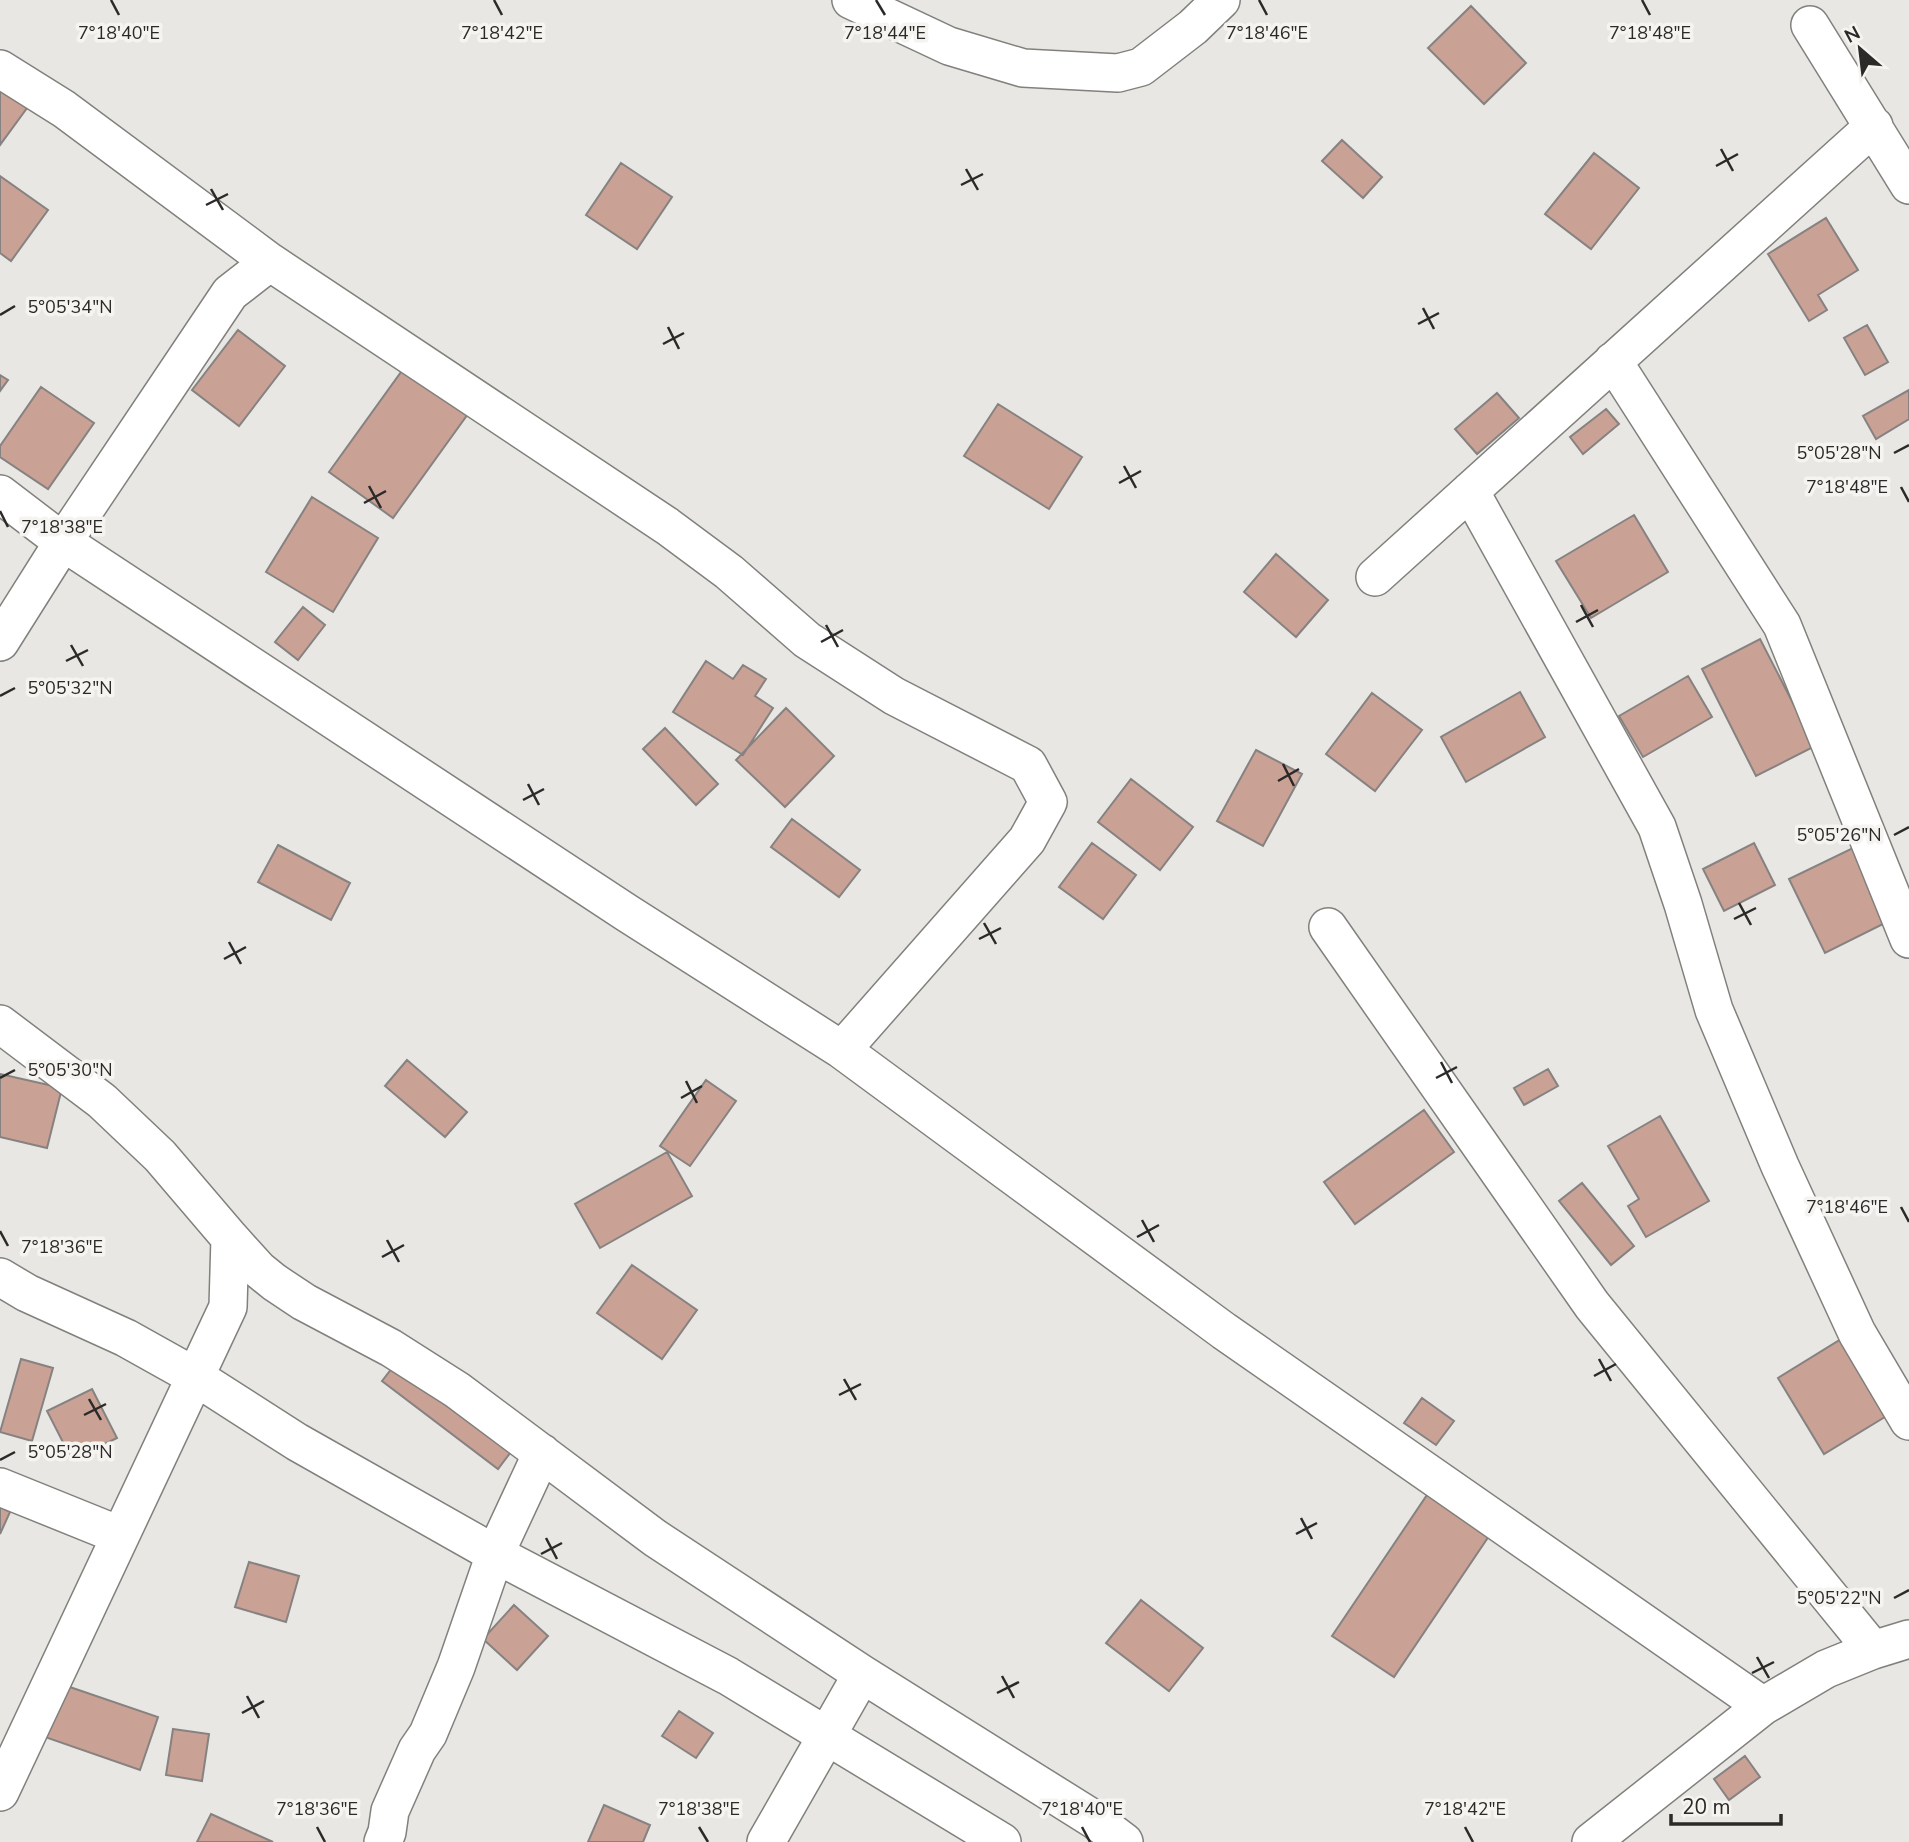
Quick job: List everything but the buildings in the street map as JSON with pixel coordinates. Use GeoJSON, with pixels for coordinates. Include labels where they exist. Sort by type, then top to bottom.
{"type":"FeatureCollection","features":[{"type":"Feature","properties":{"kind":"street"},"geometry":{"type":"LineString","coordinates":[[851,0],[949,46],[1023,68],[1118,73],[1141,67],[1193,27],[1221,0]]}},
{"type":"Feature","properties":{"kind":"street"},"geometry":{"type":"LineString","coordinates":[[1810,25],[1909,185]]}},
{"type":"Feature","properties":{"kind":"street"},"geometry":{"type":"LineString","coordinates":[[0,69],[64,109],[270,262],[667,526],[729,572],[807,640],[894,696],[1028,765],[1048,802],[1027,840],[842,1050]]}},
{"type":"Feature","properties":{"kind":"street"},"geometry":{"type":"LineString","coordinates":[[1375,577],[1874,125]]}},
{"type":"Feature","properties":{"kind":"street"},"geometry":{"type":"LineString","coordinates":[[227,230],[230,293]]}},
{"type":"Feature","properties":{"kind":"street"},"geometry":{"type":"LineString","coordinates":[[0,642],[230,293],[270,262]]}},
{"type":"Feature","properties":{"kind":"street"},"geometry":{"type":"LineString","coordinates":[[1613,361],[1782,625],[1909,939]]}},
{"type":"Feature","properties":{"kind":"street"},"geometry":{"type":"LineString","coordinates":[[1470,491],[1657,827],[1714,1010],[1770,1142],[1857,1333],[1909,1421]]}},
{"type":"Feature","properties":{"kind":"street"},"geometry":{"type":"LineString","coordinates":[[0,495],[64,542],[604,898],[842,1050],[1224,1331],[1763,1706]]}},
{"type":"Feature","properties":{"kind":"street"},"geometry":{"type":"LineString","coordinates":[[1328,927],[1592,1305],[1873,1650]]}},
{"type":"Feature","properties":{"kind":"street"},"geometry":{"type":"LineString","coordinates":[[0,1024],[102,1101],[160,1156],[258,1269],[274,1282],[304,1302],[391,1348],[457,1390],[655,1538],[862,1674],[1095,1820],[1124,1842]]}},
{"type":"Feature","properties":{"kind":"street"},"geometry":{"type":"LineString","coordinates":[[0,1791],[13,1727],[119,1535],[228,1307],[230,1238]]}},
{"type":"Feature","properties":{"kind":"street"},"geometry":{"type":"LineString","coordinates":[[0,1277],[27,1293],[126,1338],[194,1376],[297,1442],[495,1553],[728,1676],[1002,1842]]}},
{"type":"Feature","properties":{"kind":"street"},"geometry":{"type":"LineString","coordinates":[[228,1307],[274,1282]]}},
{"type":"Feature","properties":{"kind":"street"},"geometry":{"type":"LineString","coordinates":[[383,1842],[390,1811],[417,1750],[428,1734],[456,1667],[495,1553],[542,1453]]}},
{"type":"Feature","properties":{"kind":"street"},"geometry":{"type":"LineString","coordinates":[[0,1487],[119,1535]]}},
{"type":"Feature","properties":{"kind":"street"},"geometry":{"type":"LineString","coordinates":[[1591,1842],[1763,1706],[1826,1670],[1873,1650],[1909,1639]]}},
{"type":"Feature","properties":{"kind":"street"},"geometry":{"type":"LineString","coordinates":[[766,1842],[862,1674]]}}]}
